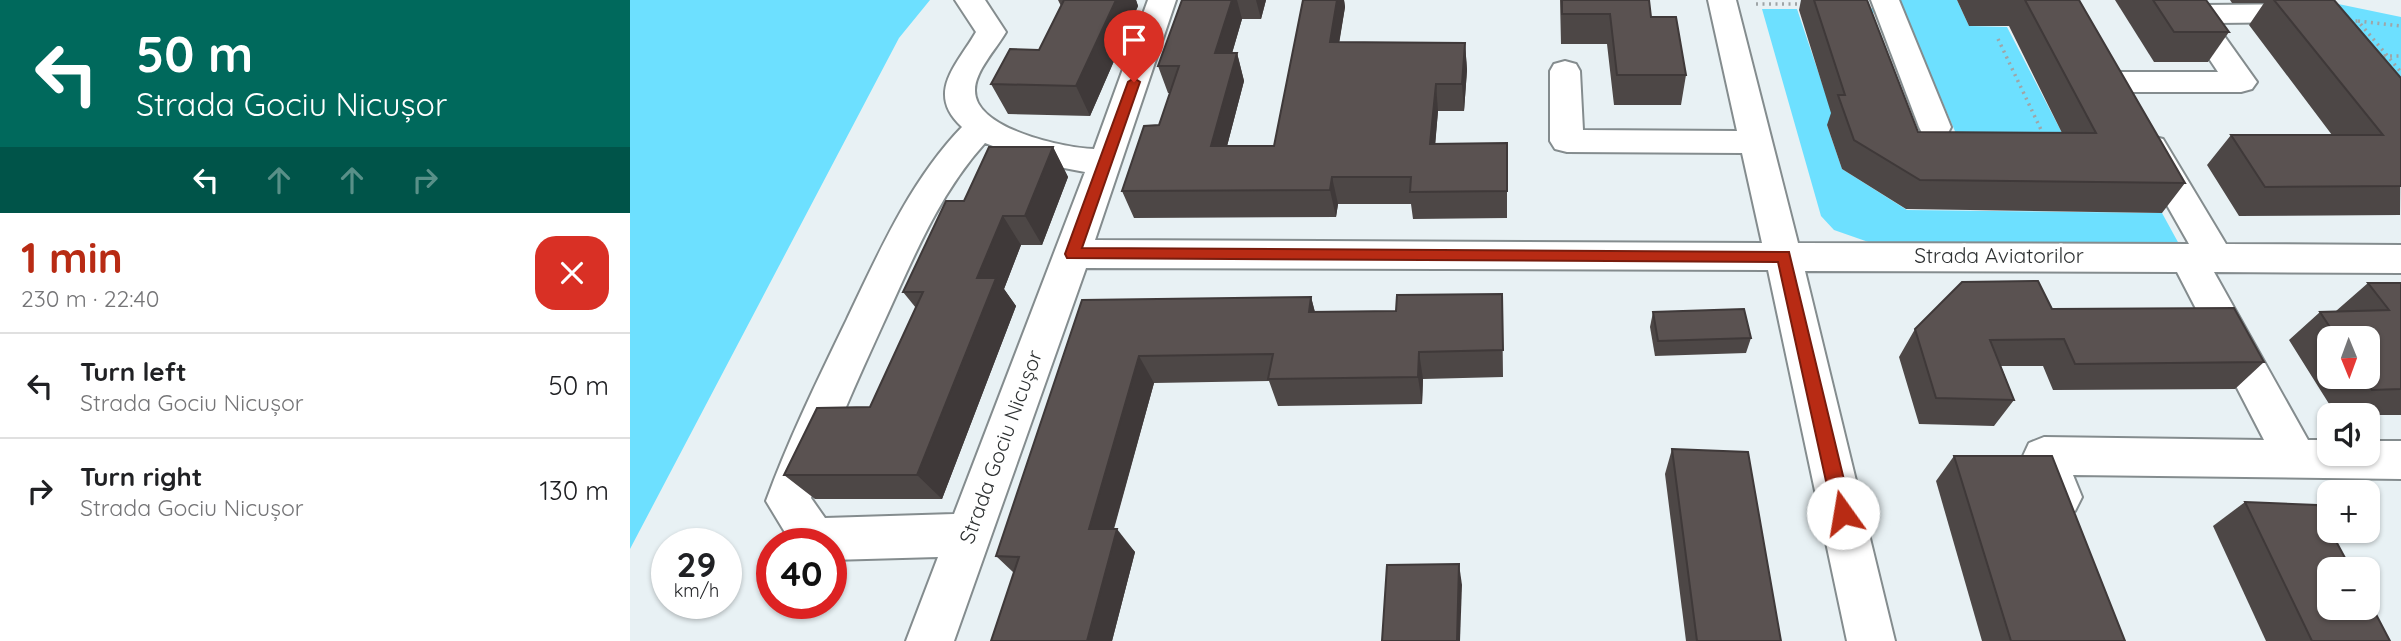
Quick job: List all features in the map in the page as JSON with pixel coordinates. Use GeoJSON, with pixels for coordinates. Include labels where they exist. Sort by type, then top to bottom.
{"type":"FeatureCollection","features":[{"type":"Feature","properties":{"kind":"street"},"geometry":{"type":"LineString","coordinates":[[969,0],[990,32],[958,88],[962,111],[981,127],[1063,158],[1106,161]]}},
{"type":"Feature","properties":{"kind":"street","name":"Strada Gociu Nicușor"},"geometry":{"type":"LineString","coordinates":[[930,641],[1073,254],[1161,0]]}},
{"type":"Feature","properties":{"kind":"street"},"geometry":{"type":"LineString","coordinates":[[1722,0],[1784,256],[1871,641]]}},
{"type":"Feature","properties":{"kind":"street"},"geometry":{"type":"LineString","coordinates":[[1885,0],[1935,127]]}},
{"type":"Feature","properties":{"kind":"street"},"geometry":{"type":"LineString","coordinates":[[2189,7],[2312,13]]}},
{"type":"Feature","properties":{"kind":"street"},"geometry":{"type":"LineString","coordinates":[[2189,7],[2241,82],[2107,70],[2201,257],[2296,459]]}},
{"type":"Feature","properties":{"kind":"street"},"geometry":{"type":"LineString","coordinates":[[1565,71],[1567,141],[1757,142]]}},
{"type":"Feature","properties":{"kind":"street"},"geometry":{"type":"LineString","coordinates":[[968,535],[814,538],[788,501],[808,439],[925,201],[961,146],[981,127]]}},
{"type":"Feature","properties":{"kind":"street"},"geometry":{"type":"LineString","coordinates":[[1073,254],[1784,256]]}},
{"type":"Feature","properties":{"kind":"street","name":"Strada Aviatorilor"},"geometry":{"type":"LineString","coordinates":[[1784,256],[2401,259]]}},
{"type":"Feature","properties":{"kind":"street"},"geometry":{"type":"LineString","coordinates":[[2073,530],[2044,456],[2401,460]]}},
{"type":"Feature","properties":{"kind":"path"},"geometry":{"type":"LineString","coordinates":[[1759,17],[1755,2],[1808,4]]}},
{"type":"Feature","properties":{"kind":"path"},"geometry":{"type":"LineString","coordinates":[[2312,13],[2319,20],[2401,26]]}},
{"type":"Feature","properties":{"kind":"path"},"geometry":{"type":"LineString","coordinates":[[2358,22],[2391,56],[2401,72]]}},
{"type":"Feature","properties":{"kind":"path"},"geometry":{"type":"LineString","coordinates":[[1998,39],[2047,142]]}},
{"type":"Feature","properties":{"kind":"path"},"geometry":{"type":"LineString","coordinates":[[2375,56],[2401,56]]}},
{"type":"Feature","properties":{"kind":"shaded area"},"geometry":{"type":"Polygon","coordinates":[[[630,0],[930,0],[899,38],[630,549],[630,0]]]}},
{"type":"Feature","properties":{"kind":"shaded area"},"geometry":{"type":"Polygon","coordinates":[[[1899,0],[1957,0],[1969,26],[2007,27],[2062,133],[2119,133],[1902,162],[1889,125],[1827,125],[1842,169],[1907,210],[2162,213],[2179,244],[1877,245],[1834,230],[1821,216],[1762,9],[1797,9],[1830,107],[1849,9],[1877,8],[1867,22],[1910,138],[1957,136],[1899,0]]]}},
{"type":"Feature","properties":{"kind":"shaded area"},"geometry":{"type":"Polygon","coordinates":[[[2319,0],[2401,17],[2401,98],[2319,0]]]}},
{"type":"Feature","properties":{"kind":"building"},"geometry":{"type":"Polygon","coordinates":[[[1064,0],[1116,0],[1076,86],[991,84],[1010,49],[1039,50],[1064,0]]]}},
{"type":"Feature","properties":{"kind":"building"},"geometry":{"type":"Polygon","coordinates":[[[1182,0],[1232,0],[1215,53],[1237,53],[1211,146],[1274,146],[1303,0],[1337,0],[1330,42],[1465,43],[1462,84],[1436,84],[1430,144],[1507,143],[1507,191],[1410,192],[1411,177],[1332,177],[1330,190],[1122,191],[1144,126],[1159,125],[1179,66],[1158,66],[1182,0]]]}},
{"type":"Feature","properties":{"kind":"building"},"geometry":{"type":"Polygon","coordinates":[[[1562,0],[1649,0],[1651,17],[1676,17],[1686,75],[1617,75],[1610,14],[1562,14],[1562,0]]]}},
{"type":"Feature","properties":{"kind":"building"},"geometry":{"type":"Polygon","coordinates":[[[1814,0],[1867,0],[1918,132],[2096,133],[2025,0],[2079,0],[2185,183],[1920,180],[1854,140],[1838,95],[1845,95],[1814,0]]]}},
{"type":"Feature","properties":{"kind":"building"},"geometry":{"type":"Polygon","coordinates":[[[2153,0],[2206,0],[2229,32],[2174,32],[2153,0]]]}},
{"type":"Feature","properties":{"kind":"building"},"geometry":{"type":"Polygon","coordinates":[[[2274,0],[2334,0],[2401,78],[2401,186],[2265,187],[2231,135],[2383,135],[2274,0]]]}},
{"type":"Feature","properties":{"kind":"building"},"geometry":{"type":"Polygon","coordinates":[[[989,147],[1053,147],[1025,216],[1003,216],[977,278],[996,278],[917,475],[784,475],[817,408],[870,407],[923,292],[903,292],[946,201],[964,201],[989,147]]]}},
{"type":"Feature","properties":{"kind":"building"},"geometry":{"type":"Polygon","coordinates":[[[2038,281],[2052,309],[2234,308],[2264,362],[2075,364],[2064,339],[1990,340],[2014,400],[1936,398],[1915,329],[1962,282],[2038,281]]]}},
{"type":"Feature","properties":{"kind":"building"},"geometry":{"type":"Polygon","coordinates":[[[2368,283],[2401,283],[2401,389],[2372,390],[2380,389],[2380,326],[2329,326],[2320,312],[2389,310],[2368,283]]]}},
{"type":"Feature","properties":{"kind":"building"},"geometry":{"type":"Polygon","coordinates":[[[1502,294],[1503,350],[1419,352],[1418,377],[1268,379],[1273,354],[1139,356],[1089,529],[1117,529],[1087,641],[991,641],[1019,557],[996,556],[1082,300],[1311,297],[1309,312],[1396,311],[1397,295],[1502,294]]]}},
{"type":"Feature","properties":{"kind":"building"},"geometry":{"type":"Polygon","coordinates":[[[1744,309],[1751,338],[1658,341],[1653,312],[1744,309]]]}},
{"type":"Feature","properties":{"kind":"building"},"geometry":{"type":"Polygon","coordinates":[[[1672,449],[1748,452],[1781,641],[1697,641],[1672,449]]]}},
{"type":"Feature","properties":{"kind":"building"},"geometry":{"type":"Polygon","coordinates":[[[1954,456],[2052,456],[2125,641],[2011,641],[1954,456]]]}},
{"type":"Feature","properties":{"kind":"building"},"geometry":{"type":"Polygon","coordinates":[[[2245,502],[2317,505],[2317,543],[2337,543],[2345,557],[2317,557],[2317,620],[2379,620],[2390,641],[2312,641],[2245,502]]]}},
{"type":"Feature","properties":{"kind":"building"},"geometry":{"type":"Polygon","coordinates":[[[1459,564],[1457,641],[1382,641],[1387,565],[1459,564]]]}},
{"type":"Feature","properties":{"kind":"route"},"geometry":{"type":"LineString","coordinates":[[1134,82],[1073,254],[1784,256],[1843,513]]}}]}
